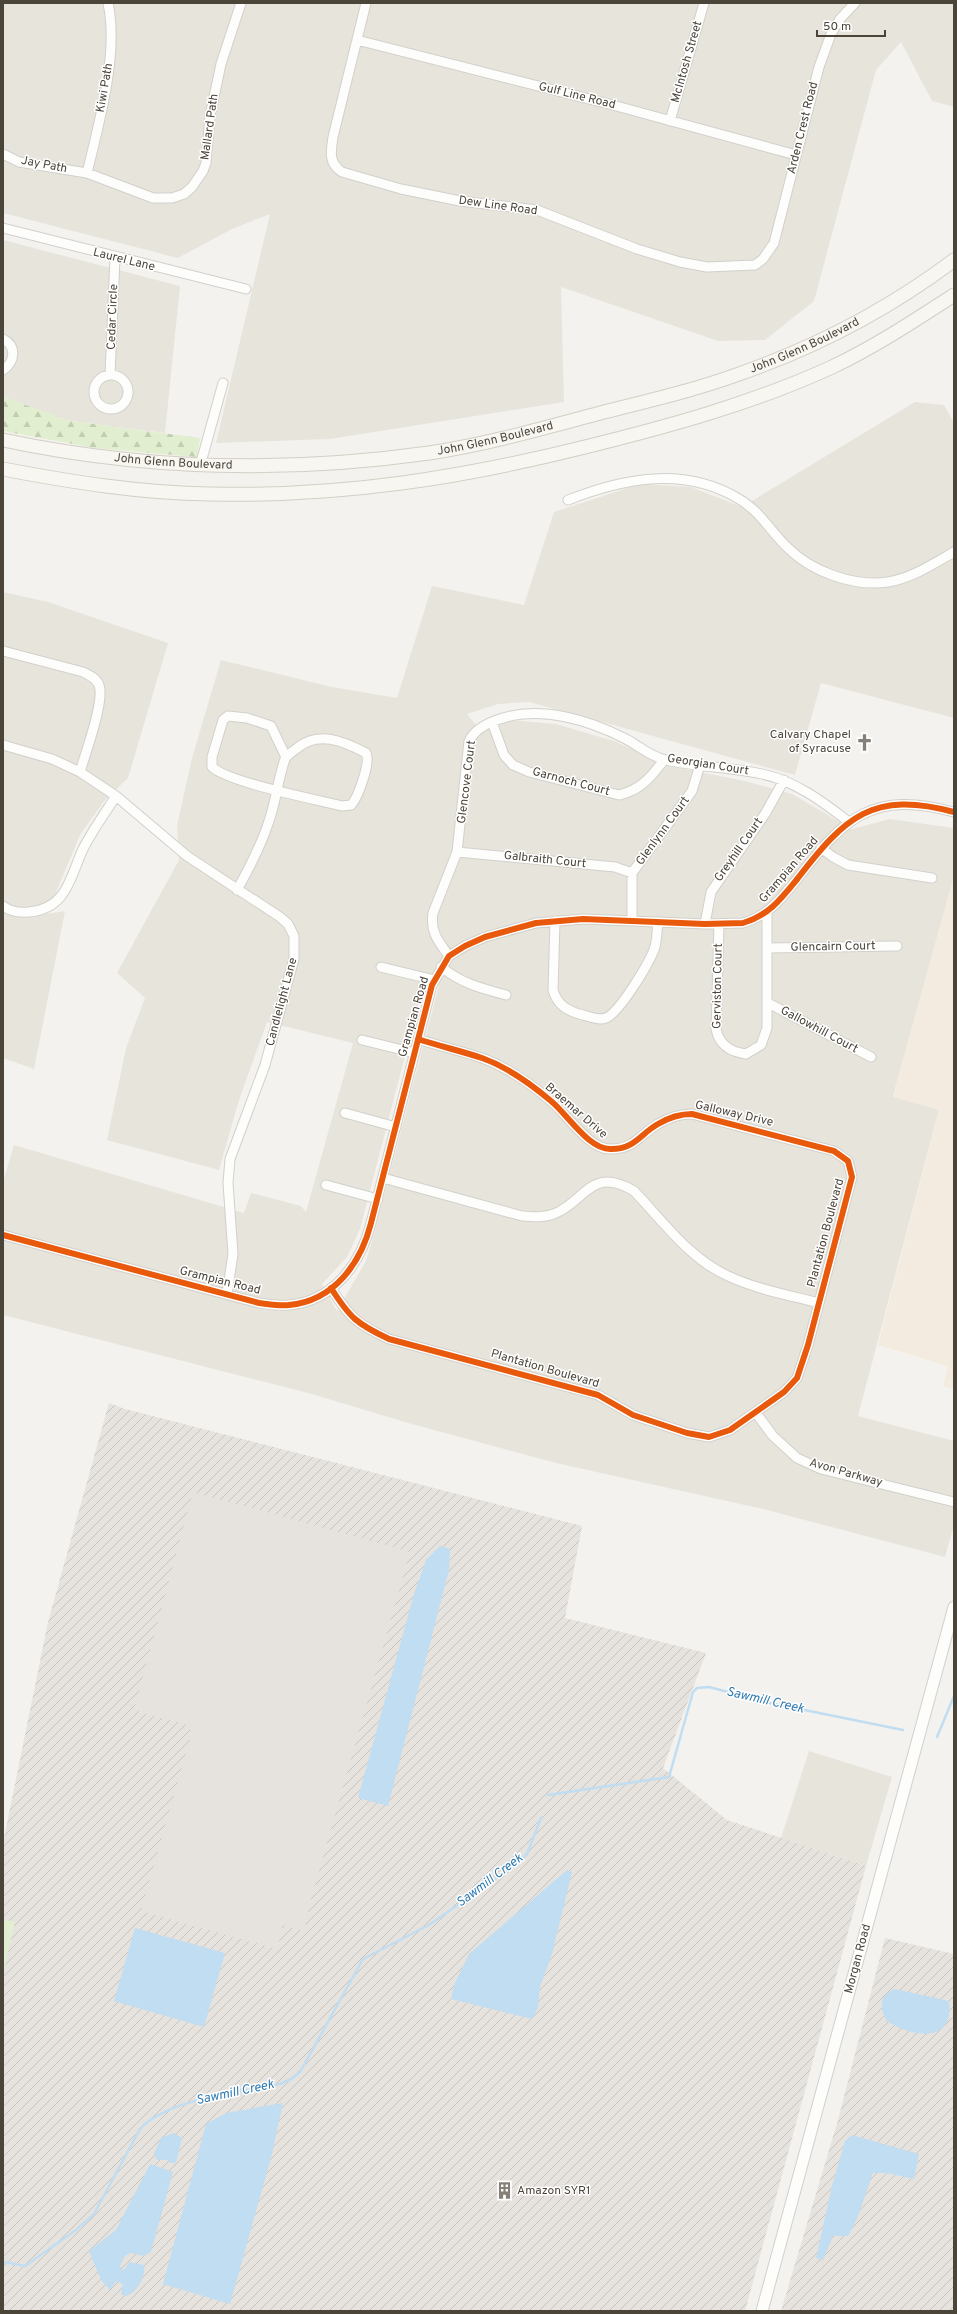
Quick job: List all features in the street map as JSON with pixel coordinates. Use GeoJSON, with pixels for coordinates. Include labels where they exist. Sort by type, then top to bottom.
{"type":"FeatureCollection","features":[{"type":"Feature","properties":{"kind":"main road","name":"John Glenn Boulevard"},"geometry":{"type":"LineString","coordinates":[[3,440],[49,450],[123,460],[200,466],[300,466],[431,452],[502,439],[643,402],[737,375],[798,351],[886,306],[954,260]]}},
{"type":"Feature","properties":{"kind":"main road"},"geometry":{"type":"LineString","coordinates":[[3,469],[66,481],[121,488],[209,494],[311,492],[394,485],[439,479],[536,459],[634,435],[733,406],[831,368],[893,335],[954,295]]}},
{"type":"Feature","properties":{"kind":"street","name":"Kiwi Path"},"geometry":{"type":"LineString","coordinates":[[87,173],[98,128],[110,59],[112,32],[108,3]]}},
{"type":"Feature","properties":{"kind":"street","name":"Mallard Path"},"geometry":{"type":"LineString","coordinates":[[87,173],[153,198],[172,198],[184,194],[192,187],[203,171],[206,163],[210,116],[221,64],[241,3]]}},
{"type":"Feature","properties":{"kind":"street","name":"Dew Line Road"},"geometry":{"type":"LineString","coordinates":[[366,3],[330,156],[336,168],[342,172],[401,189],[460,201],[537,210],[637,249],[680,262],[706,267],[750,266],[764,259]]}},
{"type":"Feature","properties":{"kind":"street","name":"McIntosh Street"},"geometry":{"type":"LineString","coordinates":[[670,121],[704,3]]}},
{"type":"Feature","properties":{"kind":"street","name":"Arden Crest Road"},"geometry":{"type":"LineString","coordinates":[[764,259],[774,243],[819,67],[831,34],[840,19],[855,3]]}},
{"type":"Feature","properties":{"kind":"street","name":"Gulf Line Road"},"geometry":{"type":"LineString","coordinates":[[357,40],[796,155]]}},
{"type":"Feature","properties":{"kind":"street","name":"Jay Path"},"geometry":{"type":"LineString","coordinates":[[3,154],[19,162],[87,173]]}},
{"type":"Feature","properties":{"kind":"street","name":"Laurel Lane"},"geometry":{"type":"LineString","coordinates":[[3,228],[115,258],[246,289]]}},
{"type":"Feature","properties":{"kind":"street","name":"Cedar Circle"},"geometry":{"type":"LineString","coordinates":[[110,375],[115,258]]}},
{"type":"Feature","properties":{"kind":"street"},"geometry":{"type":"LineString","coordinates":[[3,339],[10,344],[13,355],[9,366],[3,370]]}},
{"type":"Feature","properties":{"kind":"street"},"geometry":{"type":"LineString","coordinates":[[200,466],[223,382]]}},
{"type":"Feature","properties":{"kind":"street"},"geometry":{"type":"LineString","coordinates":[[568,500],[608,485],[641,478],[666,478],[703,483],[740,498],[754,510],[788,549],[805,562],[823,571],[861,582],[888,582],[912,575],[954,552]]}},
{"type":"Feature","properties":{"kind":"street"},"geometry":{"type":"LineString","coordinates":[[3,650],[83,672],[95,678],[100,686],[100,699],[80,772]]}},
{"type":"Feature","properties":{"kind":"street","name":"Georgian Court"},"geometry":{"type":"LineString","coordinates":[[492,722],[513,714],[533,714],[579,720],[605,729],[664,760],[762,774],[784,780],[825,803],[849,822]]}},
{"type":"Feature","properties":{"kind":"street"},"geometry":{"type":"LineString","coordinates":[[237,890],[259,849],[277,789],[286,757],[308,740],[315,738],[329,738],[347,743],[366,753],[368,762],[356,800],[351,805],[342,806],[277,789],[231,777],[218,772],[212,766],[212,757],[222,720],[228,716],[246,718],[271,726],[286,757]]}},
{"type":"Feature","properties":{"kind":"street","name":"Garnoch Court"},"geometry":{"type":"LineString","coordinates":[[492,722],[504,755],[513,765],[529,772],[619,795],[632,792],[644,784],[664,760]]}},
{"type":"Feature","properties":{"kind":"street","name":"Glencove Court"},"geometry":{"type":"LineString","coordinates":[[449,956],[437,940],[432,922],[433,913],[457,852],[469,741],[473,734],[492,722]]}},
{"type":"Feature","properties":{"kind":"street","name":"Candlelight Lane"},"geometry":{"type":"LineString","coordinates":[[3,745],[52,759],[80,772],[116,796],[187,856],[237,890],[280,916],[288,924],[295,941],[294,959],[279,1019],[263,1071],[230,1159],[228,1183],[233,1254],[227,1294]]}},
{"type":"Feature","properties":{"kind":"street","name":"Glenlynn Court"},"geometry":{"type":"LineString","coordinates":[[632,921],[632,873],[692,791],[700,765]]}},
{"type":"Feature","properties":{"kind":"street","name":"Greyhill Court"},"geometry":{"type":"LineString","coordinates":[[705,924],[711,892],[765,814],[784,780]]}},
{"type":"Feature","properties":{"kind":"street"},"geometry":{"type":"LineString","coordinates":[[3,906],[21,913],[36,912],[53,906],[68,887],[83,848],[116,796]]}},
{"type":"Feature","properties":{"kind":"street","name":"Grampian Road"},"geometry":{"type":"LineString","coordinates":[[3,1235],[258,1303],[289,1305],[309,1301],[331,1288],[352,1268],[361,1254],[378,1199],[418,1039],[435,980],[441,967],[449,956],[485,937],[512,929],[555,920],[705,924],[743,923],[757,919],[777,904],[822,848],[849,822],[860,814],[894,804],[927,805],[954,812]]}},
{"type":"Feature","properties":{"kind":"street"},"geometry":{"type":"LineString","coordinates":[[822,848],[833,857],[848,865],[932,878]]}},
{"type":"Feature","properties":{"kind":"street","name":"Galbraith Court"},"geometry":{"type":"LineString","coordinates":[[457,852],[615,868],[632,873]]}},
{"type":"Feature","properties":{"kind":"street"},"geometry":{"type":"LineString","coordinates":[[767,913],[768,1003]]}},
{"type":"Feature","properties":{"kind":"street"},"geometry":{"type":"LineString","coordinates":[[555,920],[554,990],[556,999],[574,1012],[598,1019],[605,1018],[617,1010],[652,953],[658,922]]}},
{"type":"Feature","properties":{"kind":"street","name":"Gerviston Court"},"geometry":{"type":"LineString","coordinates":[[719,924],[717,1035],[727,1048],[746,1054],[760,1045],[765,1038],[768,1003]]}},
{"type":"Feature","properties":{"kind":"street","name":"Glencairn Court"},"geometry":{"type":"LineString","coordinates":[[768,948],[897,946]]}},
{"type":"Feature","properties":{"kind":"street"},"geometry":{"type":"LineString","coordinates":[[381,967],[435,980]]}},
{"type":"Feature","properties":{"kind":"street"},"geometry":{"type":"LineString","coordinates":[[441,967],[459,980],[475,987],[506,995]]}},
{"type":"Feature","properties":{"kind":"street","name":"Gallowhill Court"},"geometry":{"type":"LineString","coordinates":[[768,1003],[871,1057]]}},
{"type":"Feature","properties":{"kind":"street","name":"Braemar Drive"},"geometry":{"type":"LineString","coordinates":[[418,1039],[482,1058],[510,1072],[552,1102],[593,1143],[600,1148],[612,1149]]}},
{"type":"Feature","properties":{"kind":"street"},"geometry":{"type":"LineString","coordinates":[[362,1040],[415,1053]]}},
{"type":"Feature","properties":{"kind":"street"},"geometry":{"type":"LineString","coordinates":[[345,1113],[396,1127]]}},
{"type":"Feature","properties":{"kind":"street","name":"Galloway Drive"},"geometry":{"type":"LineString","coordinates":[[612,1149],[636,1143],[657,1124],[668,1119],[692,1114],[812,1145]]}},
{"type":"Feature","properties":{"kind":"street","name":"Plantation Boulevard"},"geometry":{"type":"LineString","coordinates":[[331,1288],[352,1318],[361,1326],[389,1339],[598,1395],[637,1417],[687,1434],[701,1436],[719,1435],[730,1430],[756,1413],[784,1392],[797,1378],[848,1198],[852,1171],[845,1157],[834,1151],[812,1145]]}},
{"type":"Feature","properties":{"kind":"street"},"geometry":{"type":"LineString","coordinates":[[383,1178],[522,1216],[537,1217],[555,1214],[562,1210],[589,1186],[613,1184],[624,1186],[634,1191],[693,1252],[725,1275],[766,1290],[819,1303]]}},
{"type":"Feature","properties":{"kind":"street"},"geometry":{"type":"LineString","coordinates":[[326,1185],[378,1199]]}},
{"type":"Feature","properties":{"kind":"street","name":"Avon Parkway"},"geometry":{"type":"LineString","coordinates":[[756,1413],[773,1436],[797,1458],[821,1469],[954,1502]]}},
{"type":"Feature","properties":{"kind":"street","name":"Morgan Road"},"geometry":{"type":"LineString","coordinates":[[762,2311],[954,1607]]}},
{"type":"Feature","properties":{"kind":"shaded area"},"geometry":{"type":"Polygon","coordinates":[[[3,3],[954,3],[954,107],[932,101],[901,42],[876,70],[814,301],[765,340],[718,341],[561,287],[564,402],[330,439],[216,443],[270,214],[232,229],[178,258],[3,213],[3,3]]]}},
{"type":"Feature","properties":{"kind":"shaded area"},"geometry":{"type":"Polygon","coordinates":[[[3,240],[180,286],[165,433],[70,421],[3,397],[3,240]]]}},
{"type":"Feature","properties":{"kind":"shaded area"},"geometry":{"type":"Polygon","coordinates":[[[915,402],[944,405],[954,423],[954,718],[821,683],[795,775],[529,702],[498,704],[467,714],[482,732],[510,720],[556,724],[614,741],[670,766],[745,781],[792,794],[852,829],[890,819],[954,828],[954,876],[893,1096],[939,1109],[858,1416],[954,1441],[954,1525],[945,1557],[767,1510],[556,1463],[408,1423],[312,1394],[3,1315],[3,1182],[14,1145],[244,1213],[251,1193],[301,1206],[306,1212],[353,1043],[267,1022],[239,1100],[219,1170],[107,1140],[126,1048],[145,998],[117,973],[179,860],[177,826],[192,758],[221,660],[332,687],[397,698],[432,586],[524,605],[554,512],[640,484],[691,487],[742,507],[915,402]],[[424,983],[360,1229],[347,1257],[322,1284],[337,1311],[366,1261],[439,985],[424,983]]]}},
{"type":"Feature","properties":{"kind":"shaded area"},"geometry":{"type":"Polygon","coordinates":[[[3,592],[48,602],[168,643],[128,778],[105,800],[80,835],[47,914],[65,911],[34,1069],[3,1058],[3,592]]]}},
{"type":"Feature","properties":{"kind":"shaded area"},"geometry":{"type":"Polygon","coordinates":[[[954,876],[954,1389],[943,1386],[948,1366],[878,1345],[939,1110],[893,1097],[954,876]]]}},
{"type":"Feature","properties":{"kind":"shaded area"},"geometry":{"type":"Polygon","coordinates":[[[109,1403],[125,1409],[582,1526],[565,1618],[706,1653],[663,1768],[727,1820],[866,1866],[745,2311],[3,2311],[3,1843],[48,1622],[109,1403]]]}},
{"type":"Feature","properties":{"kind":"shaded area"},"geometry":{"type":"Polygon","coordinates":[[[193,1492],[410,1552],[311,1899],[304,1931],[283,1925],[277,1949],[141,1911],[192,1732],[187,1725],[134,1710],[193,1492]]]}},
{"type":"Feature","properties":{"kind":"shaded area"},"geometry":{"type":"Polygon","coordinates":[[[809,1751],[892,1777],[866,1866],[781,1838],[809,1751]]]}},
{"type":"Feature","properties":{"kind":"shaded area"},"geometry":{"type":"Polygon","coordinates":[[[885,1938],[954,1954],[954,2311],[781,2311],[838,2120],[885,1938]]]}},
{"type":"Feature","properties":{"kind":"green space"},"geometry":{"type":"Polygon","coordinates":[[[3,397],[70,421],[200,438],[197,457],[95,448],[3,431],[3,397]]]}},
{"type":"Feature","properties":{"kind":"green space"},"geometry":{"type":"Polygon","coordinates":[[[3,1919],[15,1922],[3,1974],[3,1919]]]}},
{"type":"Feature","properties":{"kind":"water"},"geometry":{"type":"Polygon","coordinates":[[[440,1546],[450,1549],[449,1570],[388,1806],[358,1798],[414,1594],[426,1560],[440,1546]]]}},
{"type":"Feature","properties":{"kind":"water"},"geometry":{"type":"Polygon","coordinates":[[[567,1870],[572,1872],[552,1954],[540,1987],[538,2008],[532,2019],[451,1999],[454,1985],[469,1954],[567,1870]]]}},
{"type":"Feature","properties":{"kind":"water"},"geometry":{"type":"Polygon","coordinates":[[[135,1928],[225,1953],[204,2027],[114,2001],[135,1928]]]}},
{"type":"Feature","properties":{"kind":"water"},"geometry":{"type":"Polygon","coordinates":[[[895,1989],[949,2001],[949,2015],[945,2025],[938,2031],[929,2034],[908,2031],[887,2021],[882,2007],[883,1998],[890,1991],[895,1989]]]}},
{"type":"Feature","properties":{"kind":"water"},"geometry":{"type":"Polygon","coordinates":[[[283,2103],[272,2154],[230,2304],[163,2284],[206,2124],[226,2113],[283,2103]]]}},
{"type":"Feature","properties":{"kind":"water"},"geometry":{"type":"Polygon","coordinates":[[[174,2133],[182,2138],[176,2163],[171,2163],[167,2160],[157,2160],[154,2154],[161,2138],[174,2133]]]}},
{"type":"Feature","properties":{"kind":"water"},"geometry":{"type":"Polygon","coordinates":[[[852,2135],[919,2154],[914,2179],[887,2173],[873,2173],[857,2219],[848,2236],[833,2236],[823,2260],[816,2258],[832,2186],[845,2141],[852,2135]]]}},
{"type":"Feature","properties":{"kind":"water"},"geometry":{"type":"Polygon","coordinates":[[[150,2164],[173,2172],[151,2252],[144,2256],[131,2253],[125,2256],[120,2266],[122,2270],[125,2269],[129,2262],[144,2265],[144,2274],[140,2284],[133,2292],[125,2296],[121,2294],[123,2284],[116,2281],[110,2290],[101,2280],[89,2251],[116,2230],[150,2164]]]}},
{"type":"Feature","properties":{"kind":"waterway","name":"Sawmill Creek"},"geometry":{"type":"LineString","coordinates":[[548,1795],[669,1777],[693,1692],[697,1688],[709,1687],[770,1703],[903,1730]]}},
{"type":"Feature","properties":{"kind":"waterway","name":"Sawmill Creek"},"geometry":{"type":"LineString","coordinates":[[937,1737],[954,1696]]}},
{"type":"Feature","properties":{"kind":"waterway","name":"Sawmill Creek"},"geometry":{"type":"LineString","coordinates":[[3,2267],[5,2262],[25,2266],[76,2230],[94,2214],[140,2129],[152,2119],[168,2110],[206,2098],[280,2084],[291,2079],[300,2072],[363,1959],[429,1925],[519,1862],[527,1854],[541,1818]]}},
{"type":"Feature","properties":{"kind":"cycle path"},"geometry":{"type":"LineString","coordinates":[[3,1235],[259,1303],[289,1305],[305,1302],[319,1296],[332,1288],[343,1278],[353,1265],[366,1238],[432,985],[449,956],[465,946],[485,937],[536,923],[583,919],[705,924],[743,923],[760,916],[774,905],[786,893],[831,839],[863,814],[881,807],[902,804],[926,806],[954,812]]}},
{"type":"Feature","properties":{"kind":"cycle path"},"geometry":{"type":"LineString","coordinates":[[331,1288],[344,1307],[355,1319],[369,1329],[389,1339],[598,1395],[633,1415],[687,1433],[709,1437],[730,1430],[784,1392],[797,1378],[808,1345],[852,1177],[848,1161],[834,1151],[692,1114],[670,1118],[652,1128],[632,1144],[619,1148],[603,1148],[595,1144],[579,1131],[558,1107],[527,1082],[510,1071],[482,1058],[418,1039]]}},
{"type":"Feature","properties":{"kind":"place","name":"Calvary Chapel of Syracuse"},"geometry":{"type":"Point","coordinates":[864,742]}},
{"type":"Feature","properties":{"kind":"place","name":"Amazon SYR1"},"geometry":{"type":"Point","coordinates":[504,2191]}}]}
